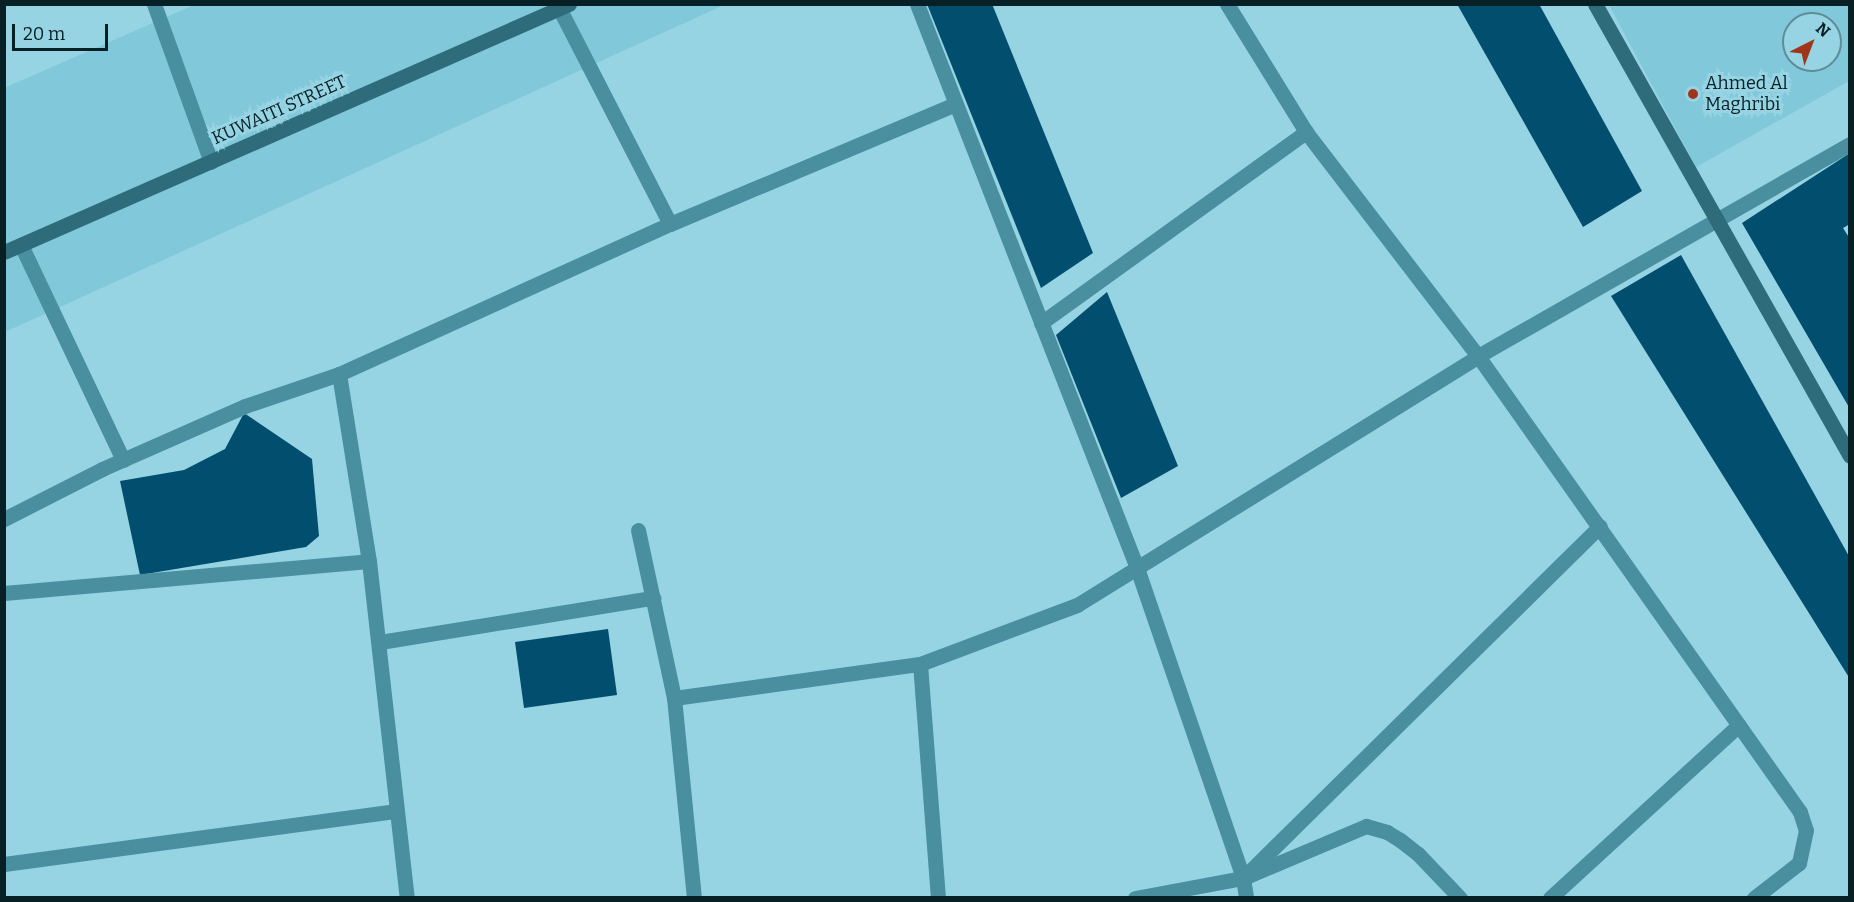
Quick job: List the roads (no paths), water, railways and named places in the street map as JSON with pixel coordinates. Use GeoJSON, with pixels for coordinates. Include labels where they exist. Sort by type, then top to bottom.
{"type":"FeatureCollection","features":[{"type":"Feature","properties":{"kind":"street"},"geometry":{"type":"LineString","coordinates":[[154,4],[211,162]]}},
{"type":"Feature","properties":{"kind":"street"},"geometry":{"type":"LineString","coordinates":[[917,4],[1137,568],[1243,878],[1246,897]]}},
{"type":"Feature","properties":{"kind":"street"},"geometry":{"type":"LineString","coordinates":[[1227,4],[1306,132],[1478,356],[1800,812],[1806,830],[1799,863],[1754,897]]}},
{"type":"Feature","properties":{"kind":"street"},"geometry":{"type":"LineString","coordinates":[[1595,4],[1850,456]]}},
{"type":"Feature","properties":{"kind":"street"},"geometry":{"type":"LineString","coordinates":[[562,6],[670,224]]}},
{"type":"Feature","properties":{"kind":"street","name":"KUWAITI STREET"},"geometry":{"type":"LineString","coordinates":[[4,252],[562,6]]}},
{"type":"Feature","properties":{"kind":"street"},"geometry":{"type":"LineString","coordinates":[[4,519],[123,460],[245,406],[339,374],[670,224],[956,104]]}},
{"type":"Feature","properties":{"kind":"street"},"geometry":{"type":"LineString","coordinates":[[1041,323],[1306,132]]}},
{"type":"Feature","properties":{"kind":"street"},"geometry":{"type":"LineString","coordinates":[[674,698],[920,664],[1077,605],[1478,356],[1850,144]]}},
{"type":"Feature","properties":{"kind":"street"},"geometry":{"type":"LineString","coordinates":[[21,245],[123,460]]}},
{"type":"Feature","properties":{"kind":"street"},"geometry":{"type":"LineString","coordinates":[[339,374],[380,642],[396,811],[407,897]]}},
{"type":"Feature","properties":{"kind":"street"},"geometry":{"type":"LineString","coordinates":[[1243,878],[1599,526]]}},
{"type":"Feature","properties":{"kind":"street"},"geometry":{"type":"LineString","coordinates":[[638,530],[674,698],[694,897]]}},
{"type":"Feature","properties":{"kind":"street"},"geometry":{"type":"LineString","coordinates":[[4,593],[369,561]]}},
{"type":"Feature","properties":{"kind":"street"},"geometry":{"type":"LineString","coordinates":[[380,642],[653,598]]}},
{"type":"Feature","properties":{"kind":"street"},"geometry":{"type":"LineString","coordinates":[[920,664],[938,897]]}},
{"type":"Feature","properties":{"kind":"street"},"geometry":{"type":"LineString","coordinates":[[1550,897],[1739,725]]}},
{"type":"Feature","properties":{"kind":"street"},"geometry":{"type":"LineString","coordinates":[[4,864],[396,811]]}},
{"type":"Feature","properties":{"kind":"street"},"geometry":{"type":"LineString","coordinates":[[1135,897],[1243,878],[1366,826],[1388,832],[1400,840],[1418,854],[1460,897]]}},
{"type":"Feature","properties":{"kind":"place","name":"Ahmed Al Maghribi"},"geometry":{"type":"Point","coordinates":[1693,94]}}]}
